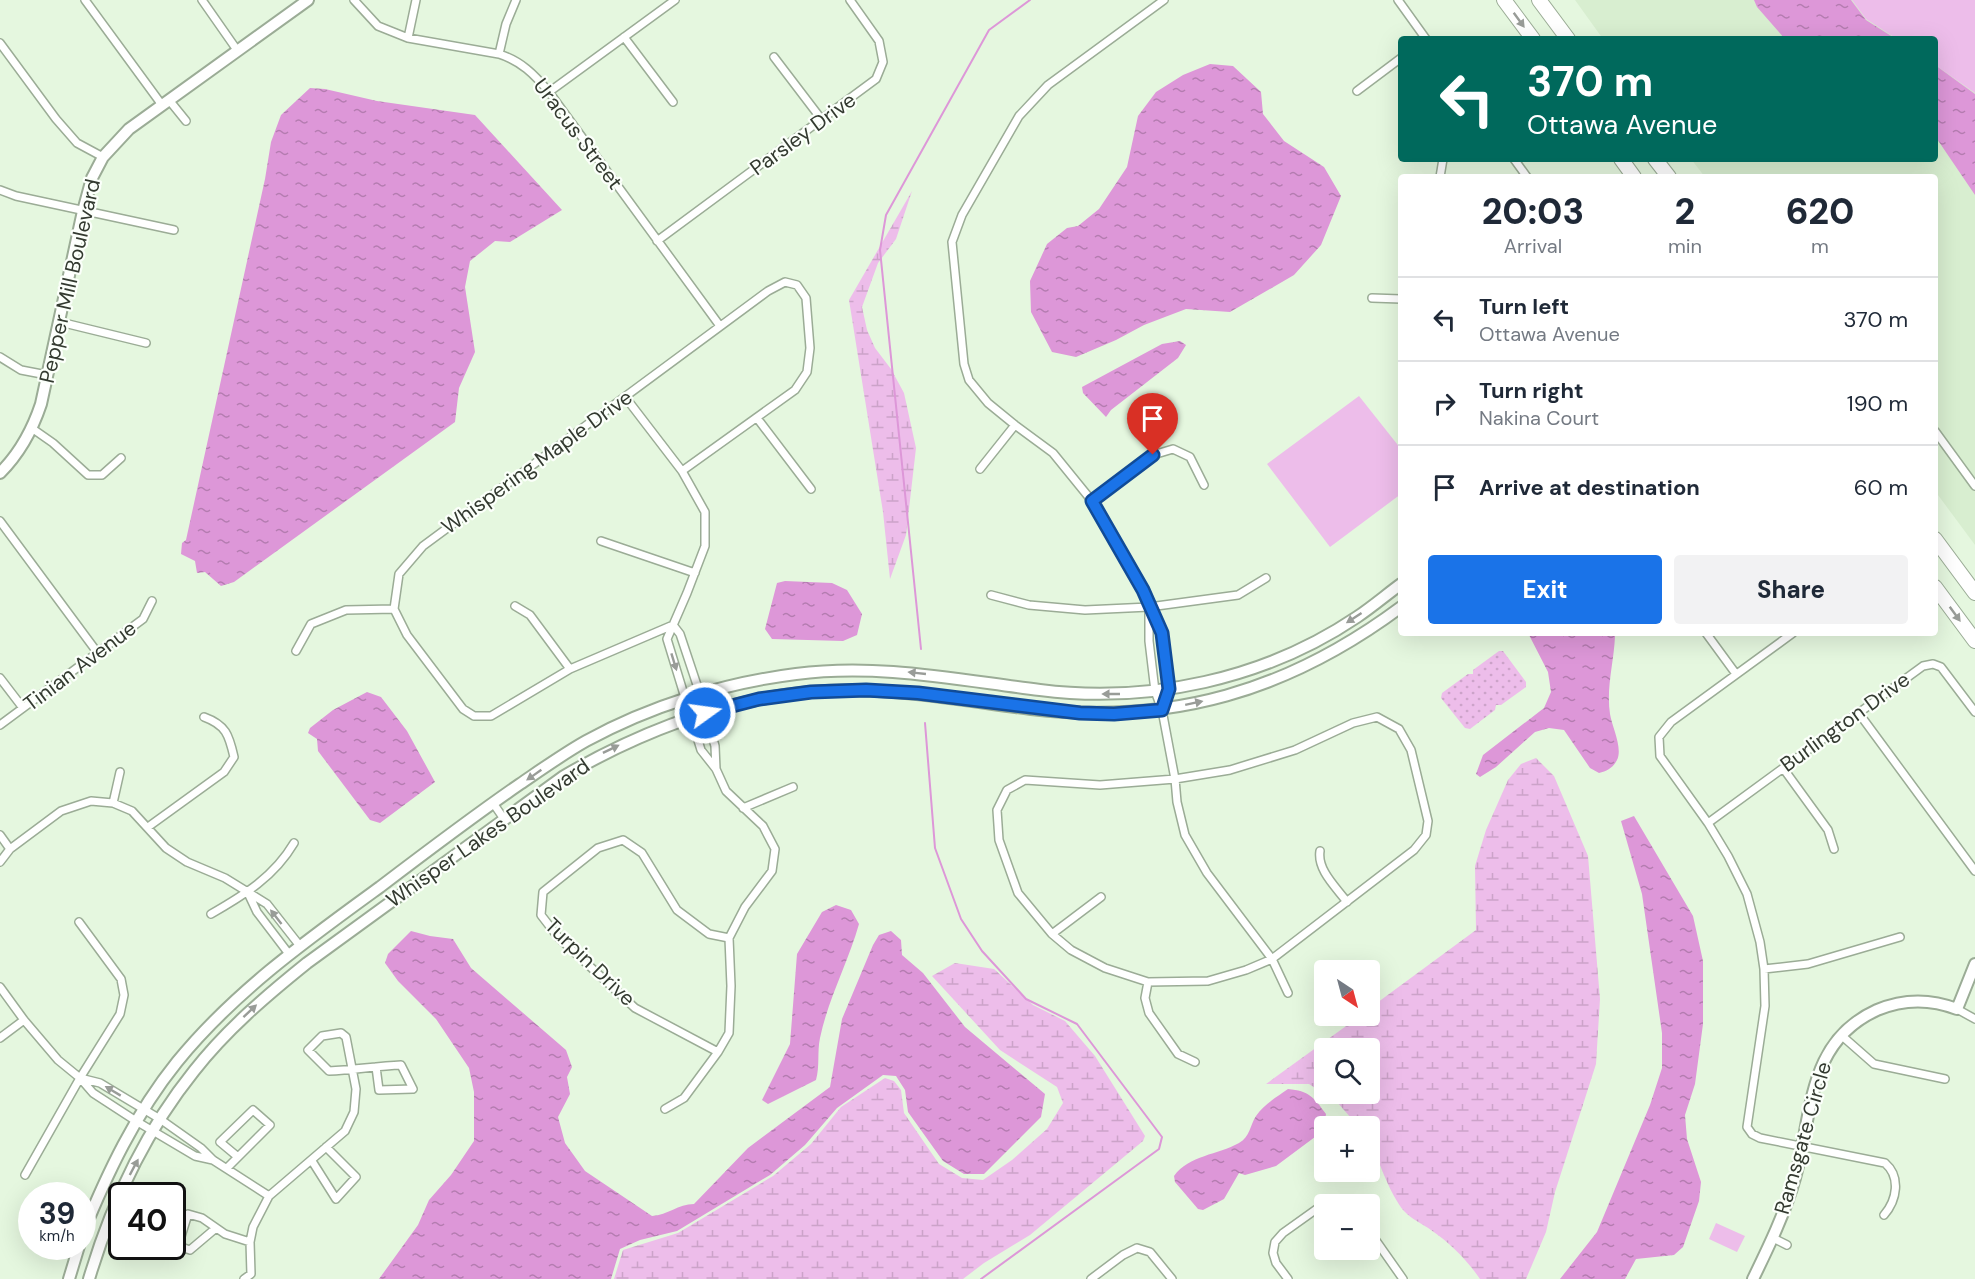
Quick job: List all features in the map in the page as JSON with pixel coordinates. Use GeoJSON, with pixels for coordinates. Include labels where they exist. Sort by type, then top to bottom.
{"type":"FeatureCollection","features":[{"type":"Feature","properties":{"kind":"highway"},"geometry":{"type":"LineString","coordinates":[[1504,0],[1531,36]]}},
{"type":"Feature","properties":{"kind":"highway"},"geometry":{"type":"LineString","coordinates":[[1539,0],[1566,36]]}},
{"type":"Feature","properties":{"kind":"highway"},"geometry":{"type":"LineString","coordinates":[[1657,162],[1667,174]]}},
{"type":"Feature","properties":{"kind":"highway"},"geometry":{"type":"LineString","coordinates":[[1938,543],[1975,593]]}},
{"type":"Feature","properties":{"kind":"highway"},"geometry":{"type":"LineString","coordinates":[[1938,591],[1975,641]]}},
{"type":"Feature","properties":{"kind":"street"},"geometry":{"type":"LineString","coordinates":[[85,0],[166,102],[186,121]]}},
{"type":"Feature","properties":{"kind":"street"},"geometry":{"type":"LineString","coordinates":[[202,0],[237,50]]}},
{"type":"Feature","properties":{"kind":"street","name":"Pepper Mill Boulevard"},"geometry":{"type":"LineString","coordinates":[[0,473],[15,456],[33,429],[60,322],[83,210],[93,178],[103,157],[129,129],[308,0]]}},
{"type":"Feature","properties":{"kind":"street","name":"Uracus Street"},"geometry":{"type":"LineString","coordinates":[[354,0],[378,26],[408,39],[499,54],[514,59],[531,71],[549,92],[720,326]]}},
{"type":"Feature","properties":{"kind":"street"},"geometry":{"type":"LineString","coordinates":[[408,39],[416,0]]}},
{"type":"Feature","properties":{"kind":"street"},"geometry":{"type":"LineString","coordinates":[[499,54],[506,24],[516,0]]}},
{"type":"Feature","properties":{"kind":"street"},"geometry":{"type":"LineString","coordinates":[[549,92],[675,0]]}},
{"type":"Feature","properties":{"kind":"street","name":"Parsley Drive"},"geometry":{"type":"LineString","coordinates":[[657,241],[876,79],[882,62],[879,41],[849,0]]}},
{"type":"Feature","properties":{"kind":"street"},"geometry":{"type":"LineString","coordinates":[[1162,710],[1169,689],[1162,633],[1143,590],[1092,501],[1053,453],[988,403],[969,380],[964,364],[952,242],[962,215],[1019,116],[1048,85],[1164,0]]}},
{"type":"Feature","properties":{"kind":"street"},"geometry":{"type":"LineString","coordinates":[[1398,0],[1424,36]]}},
{"type":"Feature","properties":{"kind":"street"},"geometry":{"type":"LineString","coordinates":[[624,37],[672,102]]}},
{"type":"Feature","properties":{"kind":"street"},"geometry":{"type":"LineString","coordinates":[[0,43],[56,119],[77,143],[103,157]]}},
{"type":"Feature","properties":{"kind":"street"},"geometry":{"type":"LineString","coordinates":[[774,57],[822,120]]}},
{"type":"Feature","properties":{"kind":"street"},"geometry":{"type":"LineString","coordinates":[[1357,91],[1398,60]]}},
{"type":"Feature","properties":{"kind":"street"},"geometry":{"type":"LineString","coordinates":[[0,190],[174,230]]}},
{"type":"Feature","properties":{"kind":"street","name":"Whispering Maple Drive"},"geometry":{"type":"LineString","coordinates":[[394,609],[399,574],[423,546],[626,398],[720,326],[785,282],[797,285],[806,298],[810,348],[807,372],[795,390],[682,471]]}},
{"type":"Feature","properties":{"kind":"street"},"geometry":{"type":"LineString","coordinates":[[1372,298],[1398,299]]}},
{"type":"Feature","properties":{"kind":"street"},"geometry":{"type":"LineString","coordinates":[[60,322],[146,343]]}},
{"type":"Feature","properties":{"kind":"street"},"geometry":{"type":"LineString","coordinates":[[0,357],[21,370],[47,375]]}},
{"type":"Feature","properties":{"kind":"street"},"geometry":{"type":"LineString","coordinates":[[626,398],[682,471],[705,512],[705,546],[666,639],[690,717],[701,750],[716,769],[726,791],[763,826],[775,849],[772,871],[745,907],[729,938],[731,986],[729,1034],[684,1098],[664,1109]]}},
{"type":"Feature","properties":{"kind":"street"},"geometry":{"type":"LineString","coordinates":[[757,418],[811,489]]}},
{"type":"Feature","properties":{"kind":"street"},"geometry":{"type":"LineString","coordinates":[[980,469],[1015,425]]}},
{"type":"Feature","properties":{"kind":"street"},"geometry":{"type":"LineString","coordinates":[[33,429],[53,442],[88,475],[102,475],[121,458]]}},
{"type":"Feature","properties":{"kind":"street"},"geometry":{"type":"LineString","coordinates":[[1938,435],[1975,486]]}},
{"type":"Feature","properties":{"kind":"street"},"geometry":{"type":"LineString","coordinates":[[1092,501],[1153,455],[1173,448],[1190,457],[1204,485]]}},
{"type":"Feature","properties":{"kind":"street"},"geometry":{"type":"LineString","coordinates":[[0,521],[97,652]]}},
{"type":"Feature","properties":{"kind":"street"},"geometry":{"type":"LineString","coordinates":[[601,541],[695,573]]}},
{"type":"Feature","properties":{"kind":"street"},"geometry":{"type":"LineString","coordinates":[[991,595],[1029,604],[1085,610],[1149,607],[1238,596],[1266,578]]}},
{"type":"Feature","properties":{"kind":"street","name":"Whisper Lakes Boulevard"},"geometry":{"type":"LineString","coordinates":[[96,1202],[106,1178],[144,1109],[176,1064],[215,1019],[247,988],[289,954],[493,803],[586,741],[630,720],[700,694],[748,682],[797,673],[843,670],[897,671],[1083,694],[1119,694],[1169,689],[1241,672],[1298,650],[1357,617],[1398,586]]}},
{"type":"Feature","properties":{"kind":"street","name":"Tinian Avenue"},"geometry":{"type":"LineString","coordinates":[[0,725],[143,619],[152,601]]}},
{"type":"Feature","properties":{"kind":"street"},"geometry":{"type":"LineString","coordinates":[[515,606],[530,615],[570,669]]}},
{"type":"Feature","properties":{"kind":"street"},"geometry":{"type":"LineString","coordinates":[[1149,607],[1149,641],[1155,691],[1162,710],[1177,802],[1185,835],[1207,873],[1272,959],[1288,993]]}},
{"type":"Feature","properties":{"kind":"street"},"geometry":{"type":"LineString","coordinates":[[296,651],[311,624],[346,610],[394,609],[414,644],[463,709],[474,716],[491,716],[570,669],[673,625]]}},
{"type":"Feature","properties":{"kind":"street","name":"Whisper Lakes Boulevard"},"geometry":{"type":"LineString","coordinates":[[88,1279],[119,1195],[153,1131],[194,1071],[234,1026],[271,991],[564,776],[602,754],[690,717],[759,699],[811,692],[866,690],[918,693],[1080,713],[1114,714],[1162,710],[1217,699],[1272,681],[1348,644],[1398,609]]}},
{"type":"Feature","properties":{"kind":"street"},"geometry":{"type":"LineString","coordinates":[[673,625],[680,634],[700,694],[715,746],[716,769]]}},
{"type":"Feature","properties":{"kind":"street"},"geometry":{"type":"LineString","coordinates":[[1708,636],[1736,674]]}},
{"type":"Feature","properties":{"kind":"street"},"geometry":{"type":"LineString","coordinates":[[1789,636],[1671,722],[1661,733],[1658,742],[1661,760],[1708,823],[1728,856],[1747,894],[1760,942],[1764,969],[1765,1006],[1747,1127],[1752,1134],[1760,1138],[1881,1161],[1888,1165],[1895,1182],[1892,1203],[1884,1215]]}},
{"type":"Feature","properties":{"kind":"street","name":"Burlington Drive"},"geometry":{"type":"LineString","coordinates":[[1708,823],[1919,668],[1930,664],[1937,665],[1975,712]]}},
{"type":"Feature","properties":{"kind":"street"},"geometry":{"type":"LineString","coordinates":[[0,678],[23,708]]}},
{"type":"Feature","properties":{"kind":"street"},"geometry":{"type":"LineString","coordinates":[[1858,712],[1975,871]]}},
{"type":"Feature","properties":{"kind":"street"},"geometry":{"type":"LineString","coordinates":[[148,827],[224,772],[234,757],[229,735],[215,721],[204,717]]}},
{"type":"Feature","properties":{"kind":"street"},"geometry":{"type":"LineString","coordinates":[[1377,717],[1399,729],[1412,750],[1428,821],[1426,836],[1414,850],[1347,902],[1272,959],[1246,970],[1208,981],[1148,982],[1105,968],[1071,950],[1052,934],[1018,892],[999,840],[997,810],[1007,790],[1025,780],[1100,785],[1175,779],[1230,770],[1295,750],[1353,723],[1377,717]]}},
{"type":"Feature","properties":{"kind":"street"},"geometry":{"type":"LineString","coordinates":[[1783,768],[1828,830],[1834,849]]}},
{"type":"Feature","properties":{"kind":"street"},"geometry":{"type":"LineString","coordinates":[[113,803],[120,772]]}},
{"type":"Feature","properties":{"kind":"street"},"geometry":{"type":"LineString","coordinates":[[743,808],[793,787]]}},
{"type":"Feature","properties":{"kind":"street"},"geometry":{"type":"LineString","coordinates":[[0,862],[10,849],[61,811],[92,801],[113,803],[132,811],[166,848],[187,862],[225,879],[267,904],[300,946]]}},
{"type":"Feature","properties":{"kind":"street"},"geometry":{"type":"LineString","coordinates":[[493,803],[504,819]]}},
{"type":"Feature","properties":{"kind":"street"},"geometry":{"type":"LineString","coordinates":[[0,835],[10,849]]}},
{"type":"Feature","properties":{"kind":"street","name":"Turpin Drive"},"geometry":{"type":"LineString","coordinates":[[718,1052],[635,1008],[558,937],[541,915],[543,892],[598,848],[623,840],[642,853],[677,910],[709,934],[729,938]]}},
{"type":"Feature","properties":{"kind":"street"},"geometry":{"type":"LineString","coordinates":[[211,914],[248,893],[285,860],[294,843]]}},
{"type":"Feature","properties":{"kind":"street"},"geometry":{"type":"LineString","coordinates":[[1320,851],[1318,858],[1322,869],[1347,902]]}},
{"type":"Feature","properties":{"kind":"street"},"geometry":{"type":"LineString","coordinates":[[248,893],[257,912],[289,954]]}},
{"type":"Feature","properties":{"kind":"street"},"geometry":{"type":"LineString","coordinates":[[1052,934],[1101,897]]}},
{"type":"Feature","properties":{"kind":"street"},"geometry":{"type":"LineString","coordinates":[[25,1175],[80,1078],[120,1014],[124,995],[121,979],[80,922]]}},
{"type":"Feature","properties":{"kind":"street"},"geometry":{"type":"LineString","coordinates":[[1764,969],[1808,964],[1900,937]]}},
{"type":"Feature","properties":{"kind":"street"},"geometry":{"type":"LineString","coordinates":[[1957,1009],[1975,964]]}},
{"type":"Feature","properties":{"kind":"street"},"geometry":{"type":"LineString","coordinates":[[1148,982],[1145,998],[1149,1013],[1178,1054],[1195,1062]]}},
{"type":"Feature","properties":{"kind":"street"},"geometry":{"type":"LineString","coordinates":[[0,987],[58,1060],[80,1078],[93,1093],[195,1156],[213,1160]]}},
{"type":"Feature","properties":{"kind":"street","name":"Ramsgate Circle"},"geometry":{"type":"LineString","coordinates":[[1753,1279],[1773,1238],[1790,1193],[1803,1147],[1816,1078],[1827,1053],[1841,1035],[1867,1015],[1901,1003],[1934,1003],[1957,1009],[1975,1019]]}},
{"type":"Feature","properties":{"kind":"street"},"geometry":{"type":"LineString","coordinates":[[0,1038],[24,1020]]}},
{"type":"Feature","properties":{"kind":"street"},"geometry":{"type":"LineString","coordinates":[[250,1277],[250,1242],[253,1227],[269,1196],[345,1131],[354,1112],[356,1089],[353,1070],[346,1037],[341,1034],[321,1036],[308,1050],[329,1071],[353,1070],[376,1066],[401,1065],[413,1089],[379,1090],[376,1066]]}},
{"type":"Feature","properties":{"kind":"street"},"geometry":{"type":"LineString","coordinates":[[1841,1035],[1874,1064],[1945,1079]]}},
{"type":"Feature","properties":{"kind":"street"},"geometry":{"type":"LineString","coordinates":[[80,1078],[100,1083],[144,1109],[201,1148],[213,1160],[269,1196]]}},
{"type":"Feature","properties":{"kind":"street"},"geometry":{"type":"LineString","coordinates":[[227,1168],[238,1157],[270,1125],[253,1110],[220,1142],[238,1157]]}},
{"type":"Feature","properties":{"kind":"street"},"geometry":{"type":"LineString","coordinates":[[312,1161],[336,1199],[356,1177],[326,1147]]}},
{"type":"Feature","properties":{"kind":"street"},"geometry":{"type":"LineString","coordinates":[[1288,1279],[1276,1263],[1273,1253],[1275,1242],[1283,1233],[1314,1211]]}},
{"type":"Feature","properties":{"kind":"street"},"geometry":{"type":"LineString","coordinates":[[216,1228],[190,1250],[178,1246],[188,1214],[202,1218],[225,1234],[250,1242]]}},
{"type":"Feature","properties":{"kind":"street"},"geometry":{"type":"LineString","coordinates":[[1773,1238],[1787,1245]]}},
{"type":"Feature","properties":{"kind":"street"},"geometry":{"type":"LineString","coordinates":[[1380,1246],[1403,1279]]}},
{"type":"Feature","properties":{"kind":"street"},"geometry":{"type":"LineString","coordinates":[[1091,1279],[1123,1255],[1137,1248],[1150,1252],[1172,1279]]}},
{"type":"Feature","properties":{"kind":"street"},"geometry":{"type":"LineString","coordinates":[[69,1279],[75,1260]]}},
{"type":"Feature","properties":{"kind":"shaded area"},"geometry":{"type":"Polygon","coordinates":[[[1575,0],[1975,0],[1975,545],[1938,495],[1938,174],[1703,174],[1693,162],[1938,162],[1938,36],[1601,36],[1575,0]]]}},
{"type":"Feature","properties":{"kind":"green space"},"geometry":{"type":"Polygon","coordinates":[[[1852,0],[1975,0],[1975,93],[1938,67],[1938,36],[1892,36],[1866,19],[1852,0]]]}},
{"type":"Feature","properties":{"kind":"green space"},"geometry":{"type":"Polygon","coordinates":[[[912,191],[896,239],[878,263],[862,307],[867,330],[875,348],[891,369],[904,393],[916,448],[906,535],[890,579],[883,512],[849,300],[912,191]]]}},
{"type":"Feature","properties":{"kind":"green space"},"geometry":{"type":"Polygon","coordinates":[[[1359,396],[1398,445],[1398,496],[1330,547],[1267,464],[1359,396]]]}},
{"type":"Feature","properties":{"kind":"green space"},"geometry":{"type":"Polygon","coordinates":[[[1499,651],[1503,651],[1526,682],[1526,687],[1501,705],[1496,705],[1495,710],[1470,729],[1465,728],[1441,698],[1442,693],[1468,674],[1473,674],[1473,670],[1499,651]]]}},
{"type":"Feature","properties":{"kind":"green space"},"geometry":{"type":"Polygon","coordinates":[[[1536,758],[1554,776],[1588,856],[1600,999],[1596,1064],[1555,1192],[1546,1232],[1526,1279],[1480,1279],[1451,1246],[1410,1216],[1399,1204],[1380,1164],[1380,1116],[1349,1116],[1339,1104],[1380,1104],[1380,1038],[1330,1038],[1346,1026],[1380,1026],[1380,1001],[1476,930],[1475,866],[1486,830],[1508,780],[1521,764],[1536,758]]]}},
{"type":"Feature","properties":{"kind":"green space"},"geometry":{"type":"Polygon","coordinates":[[[955,963],[994,969],[1033,1005],[1065,1021],[1095,1056],[1145,1136],[1143,1141],[1030,1235],[984,1263],[963,1279],[614,1279],[623,1250],[678,1233],[773,1176],[811,1144],[841,1107],[885,1078],[894,1081],[901,1090],[904,1113],[939,1164],[962,1178],[983,1180],[1012,1160],[1047,1129],[1063,1103],[1057,1087],[1000,1050],[932,976],[955,963]]]}},
{"type":"Feature","properties":{"kind":"green space"},"geometry":{"type":"Polygon","coordinates":[[[1314,1049],[1314,1087],[1309,1084],[1266,1084],[1314,1049]]]}},
{"type":"Feature","properties":{"kind":"green space"},"geometry":{"type":"Polygon","coordinates":[[[1716,1223],[1745,1236],[1737,1252],[1709,1239],[1716,1223]]]}},
{"type":"Feature","properties":{"kind":"water"},"geometry":{"type":"Polygon","coordinates":[[[1754,0],[1851,0],[1866,20],[1891,36],[1782,36],[1757,7],[1754,0]]]}},
{"type":"Feature","properties":{"kind":"water"},"geometry":{"type":"Polygon","coordinates":[[[1210,64],[1233,66],[1261,92],[1263,114],[1284,141],[1324,167],[1341,196],[1321,245],[1294,275],[1230,312],[1186,309],[1144,325],[1076,357],[1052,352],[1031,312],[1030,281],[1047,244],[1067,228],[1078,226],[1099,209],[1127,167],[1138,116],[1156,92],[1183,75],[1210,64]]]}},
{"type":"Feature","properties":{"kind":"water"},"geometry":{"type":"Polygon","coordinates":[[[1938,67],[1975,94],[1975,195],[1938,140],[1938,67]]]}},
{"type":"Feature","properties":{"kind":"water"},"geometry":{"type":"Polygon","coordinates":[[[310,88],[325,89],[377,101],[475,115],[562,210],[510,242],[495,241],[470,261],[465,287],[475,352],[459,388],[455,422],[234,582],[221,586],[205,572],[197,573],[195,561],[181,554],[182,543],[186,540],[265,179],[271,142],[281,115],[310,88]]]}},
{"type":"Feature","properties":{"kind":"water"},"geometry":{"type":"Polygon","coordinates":[[[1180,341],[1186,345],[1178,358],[1111,410],[1106,417],[1083,393],[1082,387],[1162,344],[1180,341]]]}},
{"type":"Feature","properties":{"kind":"water"},"geometry":{"type":"Polygon","coordinates":[[[785,581],[832,583],[847,590],[862,614],[857,635],[843,641],[772,639],[765,629],[777,583],[785,581]]]}},
{"type":"Feature","properties":{"kind":"water"},"geometry":{"type":"Polygon","coordinates":[[[1530,636],[1615,636],[1609,704],[1619,750],[1615,763],[1610,769],[1599,773],[1590,768],[1564,730],[1549,728],[1535,732],[1496,767],[1480,777],[1476,774],[1483,755],[1544,708],[1551,692],[1548,672],[1530,636]]]}},
{"type":"Feature","properties":{"kind":"water"},"geometry":{"type":"Polygon","coordinates":[[[367,692],[381,697],[407,731],[435,782],[380,823],[370,820],[318,751],[317,739],[308,733],[310,728],[333,710],[367,692]]]}},
{"type":"Feature","properties":{"kind":"water"},"geometry":{"type":"Polygon","coordinates":[[[1634,816],[1693,916],[1703,961],[1703,1024],[1695,1084],[1685,1115],[1687,1139],[1701,1182],[1699,1201],[1683,1247],[1674,1255],[1636,1259],[1625,1279],[1560,1279],[1597,1232],[1650,1105],[1662,1068],[1662,1033],[1642,894],[1621,821],[1634,816]]]}},
{"type":"Feature","properties":{"kind":"water"},"geometry":{"type":"Polygon","coordinates":[[[836,905],[851,910],[859,924],[824,1024],[819,1043],[816,1080],[768,1104],[762,1100],[790,1044],[797,954],[822,912],[836,905]]]}},
{"type":"Feature","properties":{"kind":"water"},"geometry":{"type":"Polygon","coordinates":[[[411,931],[453,939],[471,968],[566,1050],[572,1067],[567,1077],[570,1094],[558,1117],[565,1143],[585,1171],[652,1216],[694,1204],[748,1148],[830,1087],[842,1019],[873,945],[879,935],[891,931],[901,940],[902,955],[923,973],[965,1027],[1045,1094],[1041,1117],[984,1174],[964,1174],[943,1161],[908,1112],[905,1090],[896,1076],[883,1075],[837,1108],[805,1145],[770,1175],[677,1231],[640,1240],[620,1249],[611,1279],[379,1279],[418,1225],[429,1200],[451,1175],[474,1141],[474,1092],[469,1068],[436,1019],[398,981],[385,963],[388,954],[411,931]]]}},
{"type":"Feature","properties":{"kind":"water"},"geometry":{"type":"Polygon","coordinates":[[[1288,1089],[1301,1091],[1314,1100],[1314,1104],[1319,1104],[1326,1116],[1314,1116],[1314,1138],[1276,1166],[1245,1175],[1239,1173],[1224,1199],[1203,1210],[1198,1209],[1175,1182],[1174,1176],[1180,1169],[1196,1159],[1231,1147],[1243,1140],[1259,1112],[1288,1089]]]}},
{"type":"Feature","properties":{"kind":"waterway"},"geometry":{"type":"LineString","coordinates":[[921,649],[880,250],[886,215],[989,30],[1030,0]]}},
{"type":"Feature","properties":{"kind":"waterway"},"geometry":{"type":"LineString","coordinates":[[925,723],[935,848],[961,919],[982,951],[1026,999],[1077,1024],[1162,1137],[1159,1149],[981,1279]]}},
{"type":"Feature","properties":{"kind":"route"},"geometry":{"type":"LineString","coordinates":[[705,713],[759,699],[811,692],[866,690],[918,693],[1031,709],[1080,713],[1114,714],[1162,710],[1169,689],[1162,633],[1143,590],[1092,501],[1153,455]]}}]}
